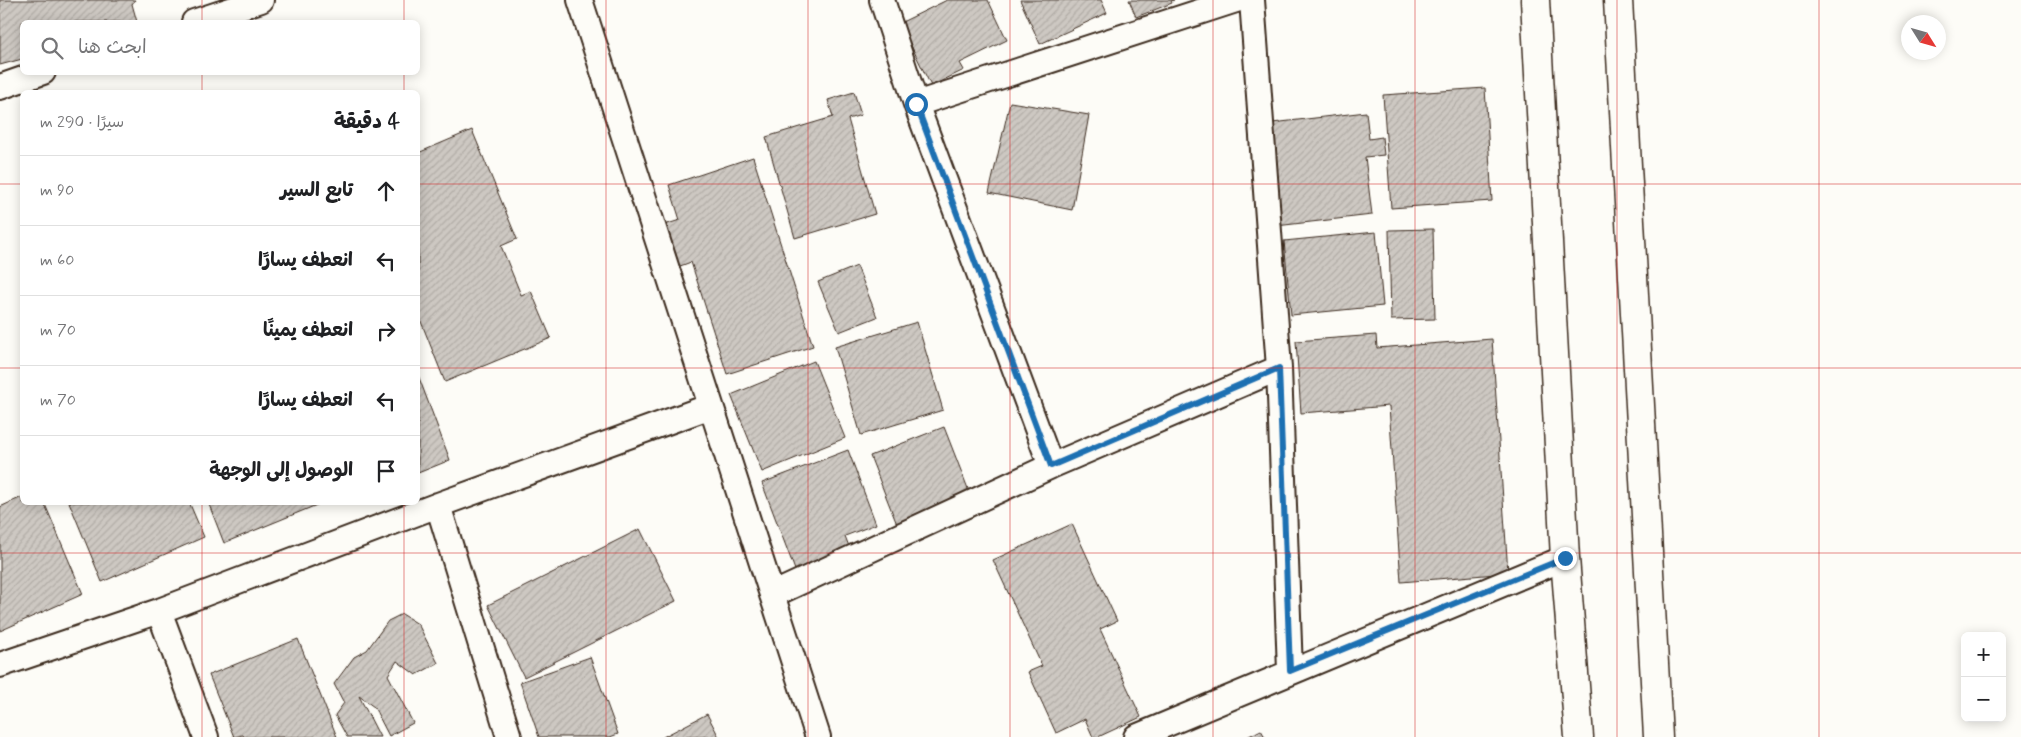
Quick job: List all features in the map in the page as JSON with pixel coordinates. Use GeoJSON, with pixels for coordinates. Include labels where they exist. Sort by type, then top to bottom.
{"type":"FeatureCollection","features":[{"type":"Feature","properties":{"kind":"street"},"geometry":{"type":"LineString","coordinates":[[200,20],[261,0]]}},
{"type":"Feature","properties":{"kind":"street"},"geometry":{"type":"LineString","coordinates":[[580,0],[818,737]]}},
{"type":"Feature","properties":{"kind":"street"},"geometry":{"type":"LineString","coordinates":[[882,0],[916,104],[1051,466]]}},
{"type":"Feature","properties":{"kind":"street"},"geometry":{"type":"LineString","coordinates":[[916,104],[1236,0]]}},
{"type":"Feature","properties":{"kind":"street"},"geometry":{"type":"LineString","coordinates":[[1252,0],[1279,368],[1290,671]]}},
{"type":"Feature","properties":{"kind":"street"},"geometry":{"type":"LineString","coordinates":[[1536,0],[1565,558],[1579,737]]}},
{"type":"Feature","properties":{"kind":"street"},"geometry":{"type":"LineString","coordinates":[[1618,0],[1658,737]]}},
{"type":"Feature","properties":{"kind":"street"},"geometry":{"type":"LineString","coordinates":[[0,87],[34,75]]}},
{"type":"Feature","properties":{"kind":"street"},"geometry":{"type":"LineString","coordinates":[[772,595],[1051,466],[1279,368]]}},
{"type":"Feature","properties":{"kind":"street"},"geometry":{"type":"LineString","coordinates":[[0,665],[158,611],[438,505],[711,406]]}},
{"type":"Feature","properties":{"kind":"street"},"geometry":{"type":"LineString","coordinates":[[438,505],[510,737]]}},
{"type":"Feature","properties":{"kind":"street"},"geometry":{"type":"LineString","coordinates":[[1136,737],[1290,671],[1565,558]]}},
{"type":"Feature","properties":{"kind":"street"},"geometry":{"type":"LineString","coordinates":[[158,611],[206,737]]}},
{"type":"Feature","properties":{"kind":"building"},"geometry":{"type":"Polygon","coordinates":[[[0,0],[135,0],[132,4],[136,20],[20,20],[20,60],[0,65],[0,0]]]}},
{"type":"Feature","properties":{"kind":"building"},"geometry":{"type":"Polygon","coordinates":[[[947,0],[988,0],[1007,40],[960,63],[964,70],[931,86],[900,23],[947,0]]]}},
{"type":"Feature","properties":{"kind":"building"},"geometry":{"type":"Polygon","coordinates":[[[1020,0],[1101,0],[1107,13],[1040,44],[1020,0]]]}},
{"type":"Feature","properties":{"kind":"building"},"geometry":{"type":"Polygon","coordinates":[[[1129,0],[1174,0],[1171,1],[1172,3],[1136,17],[1129,0]]]}},
{"type":"Feature","properties":{"kind":"building"},"geometry":{"type":"Polygon","coordinates":[[[1485,88],[1492,201],[1391,208],[1383,95],[1485,88]]]}},
{"type":"Feature","properties":{"kind":"building"},"geometry":{"type":"Polygon","coordinates":[[[854,92],[861,115],[848,119],[875,214],[795,238],[766,137],[833,117],[828,100],[854,92]]]}},
{"type":"Feature","properties":{"kind":"building"},"geometry":{"type":"Polygon","coordinates":[[[1010,102],[1089,115],[1072,210],[989,193],[1010,102]]]}},
{"type":"Feature","properties":{"kind":"building"},"geometry":{"type":"Polygon","coordinates":[[[1366,112],[1369,139],[1382,137],[1384,155],[1365,157],[1372,215],[1276,226],[1264,124],[1366,112]]]}},
{"type":"Feature","properties":{"kind":"building"},"geometry":{"type":"Polygon","coordinates":[[[472,130],[517,239],[501,246],[521,295],[531,291],[551,338],[445,382],[420,319],[420,152],[472,130]]]}},
{"type":"Feature","properties":{"kind":"building"},"geometry":{"type":"Polygon","coordinates":[[[753,157],[813,346],[727,374],[691,262],[672,269],[658,227],[680,220],[669,185],[753,157]]]}},
{"type":"Feature","properties":{"kind":"building"},"geometry":{"type":"Polygon","coordinates":[[[1433,229],[1435,319],[1391,320],[1389,230],[1433,229]]]}},
{"type":"Feature","properties":{"kind":"building"},"geometry":{"type":"Polygon","coordinates":[[[1376,232],[1383,306],[1291,315],[1284,241],[1376,232]]]}},
{"type":"Feature","properties":{"kind":"building"},"geometry":{"type":"Polygon","coordinates":[[[857,266],[877,317],[839,332],[818,282],[857,266]]]}},
{"type":"Feature","properties":{"kind":"building"},"geometry":{"type":"Polygon","coordinates":[[[917,322],[943,410],[861,435],[835,347],[917,322]]]}},
{"type":"Feature","properties":{"kind":"building"},"geometry":{"type":"Polygon","coordinates":[[[1376,335],[1377,348],[1492,339],[1508,573],[1401,582],[1389,406],[1301,413],[1296,341],[1376,335]]]}},
{"type":"Feature","properties":{"kind":"building"},"geometry":{"type":"Polygon","coordinates":[[[814,361],[845,438],[762,472],[731,395],[814,361]]]}},
{"type":"Feature","properties":{"kind":"building"},"geometry":{"type":"Polygon","coordinates":[[[420,380],[450,460],[420,472],[420,380]]]}},
{"type":"Feature","properties":{"kind":"building"},"geometry":{"type":"Polygon","coordinates":[[[944,427],[972,499],[900,532],[870,456],[944,427]]]}},
{"type":"Feature","properties":{"kind":"building"},"geometry":{"type":"Polygon","coordinates":[[[848,450],[876,524],[845,536],[850,549],[795,570],[762,483],[848,450]]]}},
{"type":"Feature","properties":{"kind":"building"},"geometry":{"type":"Polygon","coordinates":[[[20,498],[20,505],[45,505],[83,594],[0,631],[0,507],[20,498]]]}},
{"type":"Feature","properties":{"kind":"building"},"geometry":{"type":"Polygon","coordinates":[[[70,505],[190,505],[204,537],[102,582],[70,505]]]}},
{"type":"Feature","properties":{"kind":"building"},"geometry":{"type":"Polygon","coordinates":[[[209,505],[317,505],[224,543],[209,505]]]}},
{"type":"Feature","properties":{"kind":"building"},"geometry":{"type":"Polygon","coordinates":[[[1072,524],[1117,621],[1100,629],[1141,717],[1098,737],[1093,737],[1085,719],[1056,733],[1028,672],[1042,666],[993,560],[1072,524]]]}},
{"type":"Feature","properties":{"kind":"building"},"geometry":{"type":"Polygon","coordinates":[[[640,529],[676,601],[524,677],[488,605],[640,529]]]}},
{"type":"Feature","properties":{"kind":"building"},"geometry":{"type":"Polygon","coordinates":[[[402,614],[418,624],[438,663],[416,675],[397,661],[388,675],[413,723],[389,736],[374,707],[359,696],[380,737],[347,737],[335,715],[344,703],[334,684],[354,657],[367,650],[388,621],[402,614]]]}},
{"type":"Feature","properties":{"kind":"building"},"geometry":{"type":"Polygon","coordinates":[[[298,639],[337,737],[244,737],[243,735],[234,737],[209,675],[298,639]]]}},
{"type":"Feature","properties":{"kind":"building"},"geometry":{"type":"Polygon","coordinates":[[[590,657],[618,734],[610,737],[539,737],[520,682],[590,657]]]}},
{"type":"Feature","properties":{"kind":"building"},"geometry":{"type":"Polygon","coordinates":[[[707,714],[719,737],[663,737],[707,714]]]}},
{"type":"Feature","properties":{"kind":"building"},"geometry":{"type":"Polygon","coordinates":[[[1261,730],[1265,737],[1247,737],[1261,730]]]}},
{"type":"Feature","properties":{"kind":"route"},"geometry":{"type":"LineString","coordinates":[[916,104],[1051,466],[1279,368],[1290,671],[1565,558]]}}]}
